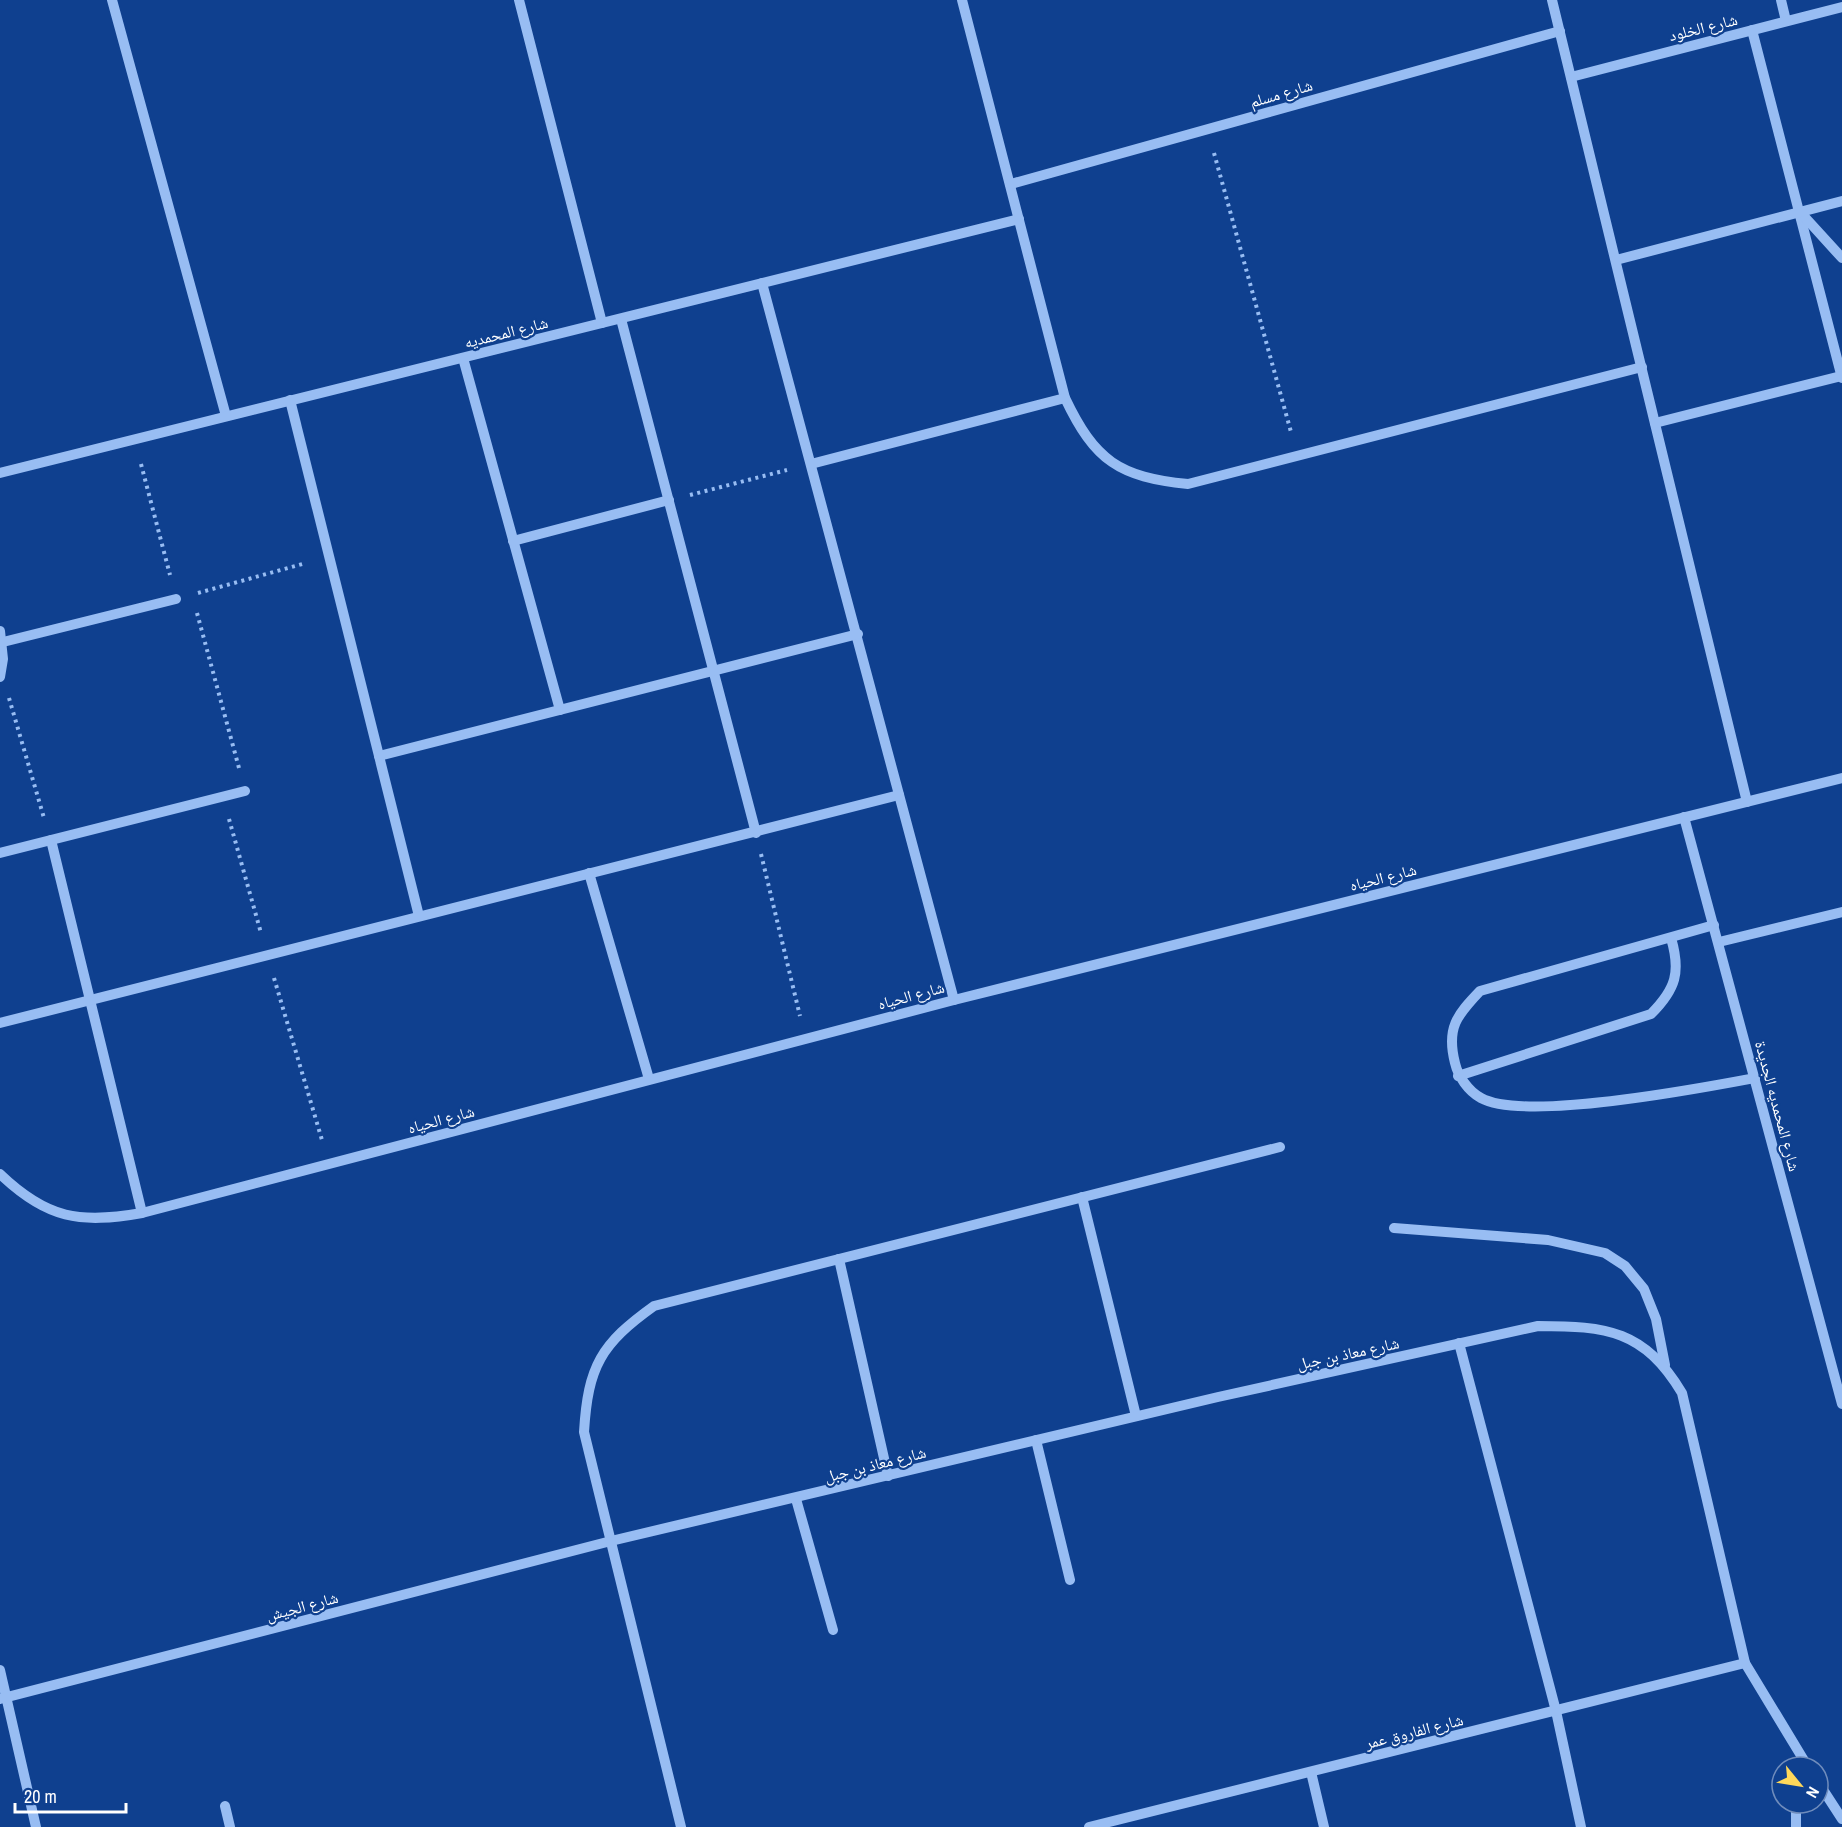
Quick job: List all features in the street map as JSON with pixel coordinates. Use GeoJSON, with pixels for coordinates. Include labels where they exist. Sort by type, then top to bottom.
{"type":"FeatureCollection","features":[{"type":"Feature","properties":{"kind":"street"},"geometry":{"type":"LineString","coordinates":[[112,0],[226,416]]}},
{"type":"Feature","properties":{"kind":"street"},"geometry":{"type":"LineString","coordinates":[[519,0],[602,323]]}},
{"type":"Feature","properties":{"kind":"street"},"geometry":{"type":"LineString","coordinates":[[962,0],[1065,398],[1083,435],[1112,462],[1148,480],[1188,484],[1642,367]]}},
{"type":"Feature","properties":{"kind":"street"},"geometry":{"type":"LineString","coordinates":[[1552,0],[1746,802]]}},
{"type":"Feature","properties":{"kind":"street"},"geometry":{"type":"LineString","coordinates":[[1781,0],[1786,21]]}},
{"type":"Feature","properties":{"kind":"street","name":"شارع الخلود"},"geometry":{"type":"LineString","coordinates":[[1571,77],[1842,7]]}},
{"type":"Feature","properties":{"kind":"street"},"geometry":{"type":"LineString","coordinates":[[1655,423],[1842,377],[1752,30]]}},
{"type":"Feature","properties":{"kind":"street","name":"شارع مسلم"},"geometry":{"type":"LineString","coordinates":[[1011,184],[1560,31]]}},
{"type":"Feature","properties":{"kind":"street"},"geometry":{"type":"LineString","coordinates":[[1616,260],[1842,201]]}},
{"type":"Feature","properties":{"kind":"street"},"geometry":{"type":"LineString","coordinates":[[1800,212],[1842,258]]}},
{"type":"Feature","properties":{"kind":"street","name":"شارع المحمديه"},"geometry":{"type":"LineString","coordinates":[[0,473],[1019,219]]}},
{"type":"Feature","properties":{"kind":"street"},"geometry":{"type":"LineString","coordinates":[[762,283],[858,634],[954,1000]]}},
{"type":"Feature","properties":{"kind":"street"},"geometry":{"type":"LineString","coordinates":[[621,319],[756,833]]}},
{"type":"Feature","properties":{"kind":"street"},"geometry":{"type":"LineString","coordinates":[[462,358],[560,710]]}},
{"type":"Feature","properties":{"kind":"street"},"geometry":{"type":"LineString","coordinates":[[811,464],[1065,398]]}},
{"type":"Feature","properties":{"kind":"street"},"geometry":{"type":"LineString","coordinates":[[290,400],[419,916]]}},
{"type":"Feature","properties":{"kind":"street"},"geometry":{"type":"LineString","coordinates":[[513,541],[669,501]]}},
{"type":"Feature","properties":{"kind":"street"},"geometry":{"type":"LineString","coordinates":[[1,676],[1,637],[176,599]]}},
{"type":"Feature","properties":{"kind":"street"},"geometry":{"type":"LineString","coordinates":[[379,756],[858,634]]}},
{"type":"Feature","properties":{"kind":"street","name":"شارع الحياه"},"geometry":{"type":"LineString","coordinates":[[0,1174],[23,1196],[60,1214],[102,1220],[142,1213],[954,1000],[1842,778]]}},
{"type":"Feature","properties":{"kind":"street"},"geometry":{"type":"LineString","coordinates":[[0,853],[245,791]]}},
{"type":"Feature","properties":{"kind":"street"},"geometry":{"type":"LineString","coordinates":[[0,1023],[899,795]]}},
{"type":"Feature","properties":{"kind":"street","name":"شارع المحمديه الجديدة"},"geometry":{"type":"LineString","coordinates":[[1684,817],[1842,1404]]}},
{"type":"Feature","properties":{"kind":"street"},"geometry":{"type":"LineString","coordinates":[[51,840],[142,1213]]}},
{"type":"Feature","properties":{"kind":"street"},"geometry":{"type":"LineString","coordinates":[[590,873],[649,1080]]}},
{"type":"Feature","properties":{"kind":"street"},"geometry":{"type":"LineString","coordinates":[[1719,942],[1842,912]]}},
{"type":"Feature","properties":{"kind":"street"},"geometry":{"type":"LineString","coordinates":[[1714,925],[1480,991],[1458,1014],[1450,1045],[1458,1076],[1480,1098],[1509,1107],[1598,1102],[1666,1094],[1755,1078]]}},
{"type":"Feature","properties":{"kind":"street"},"geometry":{"type":"LineString","coordinates":[[1458,1076],[1651,1014],[1666,999],[1675,979],[1677,958],[1671,938]]}},
{"type":"Feature","properties":{"kind":"street"},"geometry":{"type":"LineString","coordinates":[[681,1827],[584,1432],[587,1394],[593,1376],[600,1358],[623,1328],[654,1306],[1280,1147]]}},
{"type":"Feature","properties":{"kind":"street"},"geometry":{"type":"LineString","coordinates":[[1082,1197],[1136,1416]]}},
{"type":"Feature","properties":{"kind":"street"},"geometry":{"type":"LineString","coordinates":[[1394,1228],[1548,1240],[1605,1253],[1625,1266],[1644,1289],[1656,1319],[1665,1366]]}},
{"type":"Feature","properties":{"kind":"street"},"geometry":{"type":"LineString","coordinates":[[839,1259],[888,1476]]}},
{"type":"Feature","properties":{"kind":"street","name":"شارع معاذ بن جبل"},"geometry":{"type":"LineString","coordinates":[[611,1541],[796,1499],[1136,1416],[1538,1326],[1579,1326],[1614,1333],[1642,1346],[1665,1366],[1682,1393],[1745,1664],[1801,1755]]}},
{"type":"Feature","properties":{"kind":"street"},"geometry":{"type":"LineString","coordinates":[[1459,1344],[1556,1711],[1581,1827]]}},
{"type":"Feature","properties":{"kind":"street"},"geometry":{"type":"LineString","coordinates":[[1036,1440],[1070,1580]]}},
{"type":"Feature","properties":{"kind":"street"},"geometry":{"type":"LineString","coordinates":[[796,1499],[833,1630]]}},
{"type":"Feature","properties":{"kind":"street","name":"شارع الجيش"},"geometry":{"type":"LineString","coordinates":[[3,1699],[611,1541]]}},
{"type":"Feature","properties":{"kind":"street","name":"شارع الفاروق عمر"},"geometry":{"type":"LineString","coordinates":[[1089,1827],[1128,1822],[1311,1772],[1745,1664]]}},
{"type":"Feature","properties":{"kind":"street"},"geometry":{"type":"LineString","coordinates":[[0,1671],[3,1699],[36,1827]]}},
{"type":"Feature","properties":{"kind":"street"},"geometry":{"type":"LineString","coordinates":[[1797,1749],[1797,1755]]}},
{"type":"Feature","properties":{"kind":"street"},"geometry":{"type":"LineString","coordinates":[[1311,1772],[1324,1827]]}},
{"type":"Feature","properties":{"kind":"street"},"geometry":{"type":"LineString","coordinates":[[1830,1800],[1842,1819]]}},
{"type":"Feature","properties":{"kind":"street"},"geometry":{"type":"LineString","coordinates":[[225,1806],[230,1827]]}},
{"type":"Feature","properties":{"kind":"path"},"geometry":{"type":"LineString","coordinates":[[1208,129],[1297,455]]}},
{"type":"Feature","properties":{"kind":"path"},"geometry":{"type":"LineString","coordinates":[[134,440],[176,599],[329,556]]}},
{"type":"Feature","properties":{"kind":"path"},"geometry":{"type":"LineString","coordinates":[[669,501],[811,464]]}},
{"type":"Feature","properties":{"kind":"path"},"geometry":{"type":"LineString","coordinates":[[192,595],[245,791]]}},
{"type":"Feature","properties":{"kind":"path"},"geometry":{"type":"LineString","coordinates":[[1,676],[51,840]]}},
{"type":"Feature","properties":{"kind":"path"},"geometry":{"type":"LineString","coordinates":[[223,796],[329,1164]]}},
{"type":"Feature","properties":{"kind":"path"},"geometry":{"type":"LineString","coordinates":[[756,833],[806,1038]]}}]}
